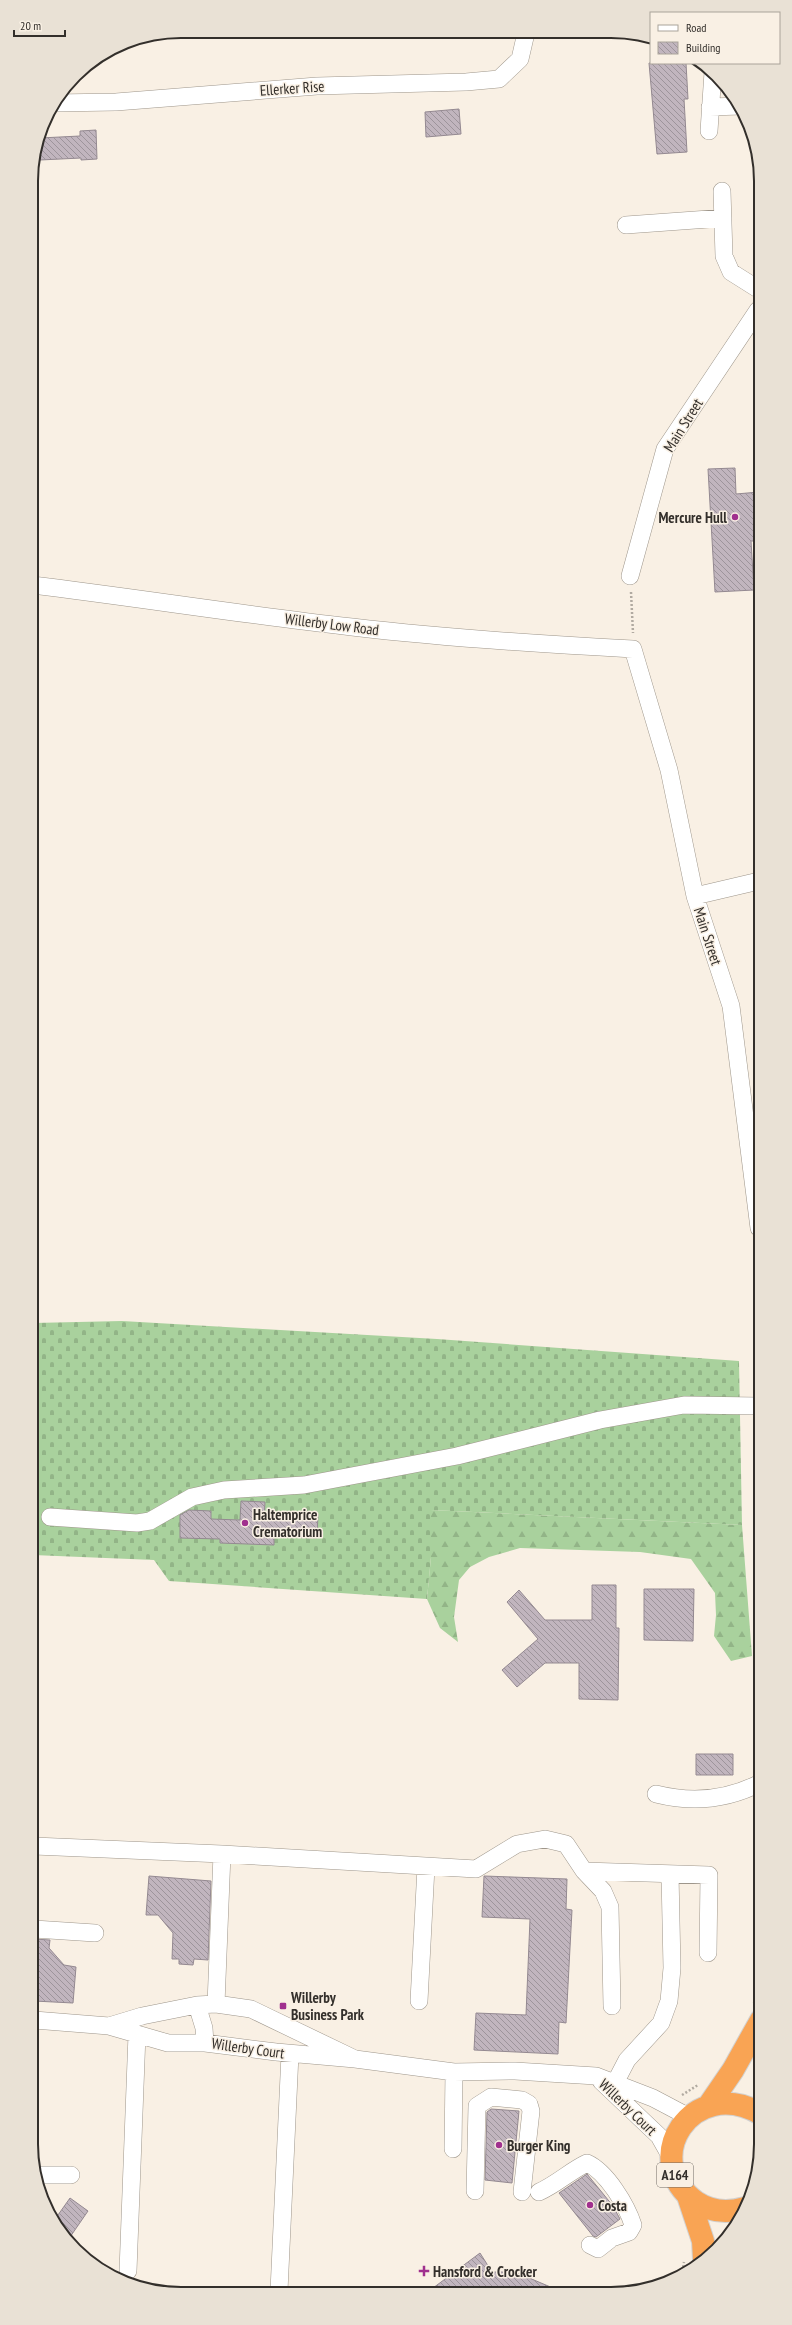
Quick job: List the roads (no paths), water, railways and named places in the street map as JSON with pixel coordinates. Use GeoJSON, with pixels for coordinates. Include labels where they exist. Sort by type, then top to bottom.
{"type":"FeatureCollection","features":[{"type":"Feature","properties":{"kind":"highway","name":"A164"},"geometry":{"type":"LineString","coordinates":[[709,2105],[733,2070],[754,2020]]}},
{"type":"Feature","properties":{"kind":"highway","name":"A164"},"geometry":{"type":"LineString","coordinates":[[704,2252],[704,2241],[688,2196],[677,2179],[672,2159],[676,2136],[689,2117],[709,2105],[728,2102],[746,2106],[754,2110]]}},
{"type":"Feature","properties":{"kind":"highway","name":"A164"},"geometry":{"type":"LineString","coordinates":[[688,2196],[702,2206],[718,2211],[737,2210]]}},
{"type":"Feature","properties":{"kind":"street","name":"Ellerker Rise"},"geometry":{"type":"LineString","coordinates":[[61,103],[116,102],[317,86],[480,81],[499,79],[520,59],[525,38]]}},
{"type":"Feature","properties":{"kind":"street"},"geometry":{"type":"LineString","coordinates":[[709,131],[712,80]]}},
{"type":"Feature","properties":{"kind":"street"},"geometry":{"type":"LineString","coordinates":[[710,107],[733,106]]}},
{"type":"Feature","properties":{"kind":"street"},"geometry":{"type":"LineString","coordinates":[[722,192],[724,256],[731,272],[754,286]]}},
{"type":"Feature","properties":{"kind":"street"},"geometry":{"type":"LineString","coordinates":[[626,226],[723,218]]}},
{"type":"Feature","properties":{"kind":"street","name":"Main Street"},"geometry":{"type":"LineString","coordinates":[[630,576],[665,448],[754,316]]}},
{"type":"Feature","properties":{"kind":"street","name":"Willerby Low Road"},"geometry":{"type":"LineString","coordinates":[[38,586],[163,601],[351,627],[500,642],[634,649]]}},
{"type":"Feature","properties":{"kind":"street","name":"Main Street"},"geometry":{"type":"LineString","coordinates":[[634,649],[669,770],[695,896],[731,1006],[754,1182]]}},
{"type":"Feature","properties":{"kind":"street"},"geometry":{"type":"LineString","coordinates":[[695,896],[754,882]]}},
{"type":"Feature","properties":{"kind":"street"},"geometry":{"type":"LineString","coordinates":[[50,1517],[136,1523],[150,1521],[192,1497],[224,1490],[304,1485],[457,1456],[600,1420],[684,1405],[754,1406]]}},
{"type":"Feature","properties":{"kind":"street"},"geometry":{"type":"LineString","coordinates":[[656,1794],[671,1798],[706,1799],[744,1791],[754,1787]]}},
{"type":"Feature","properties":{"kind":"street"},"geometry":{"type":"LineString","coordinates":[[38,1846],[222,1854],[476,1869],[517,1844],[545,1838],[566,1844],[584,1871],[603,1892],[610,1906],[612,2006]]}},
{"type":"Feature","properties":{"kind":"street"},"geometry":{"type":"LineString","coordinates":[[216,2004],[222,1854]]}},
{"type":"Feature","properties":{"kind":"street"},"geometry":{"type":"LineString","coordinates":[[419,2001],[426,1867]]}},
{"type":"Feature","properties":{"kind":"street"},"geometry":{"type":"LineString","coordinates":[[584,1871],[709,1875],[708,1953]]}},
{"type":"Feature","properties":{"kind":"street"},"geometry":{"type":"LineString","coordinates":[[615,2083],[627,2060],[661,2023],[669,2001],[672,1968],[670,1874]]}},
{"type":"Feature","properties":{"kind":"street"},"geometry":{"type":"LineString","coordinates":[[38,1929],[95,1933]]}},
{"type":"Feature","properties":{"kind":"street","name":"Willerby Court"},"geometry":{"type":"LineString","coordinates":[[355,2059],[251,2009],[216,2004],[198,2005],[204,2028],[205,2043],[290,2054],[355,2059],[454,2072],[515,2071],[596,2076],[666,2105],[689,2117]]}},
{"type":"Feature","properties":{"kind":"street"},"geometry":{"type":"LineString","coordinates":[[109,2026],[142,2016],[198,2005]]}},
{"type":"Feature","properties":{"kind":"street"},"geometry":{"type":"LineString","coordinates":[[38,2020],[109,2026],[168,2043],[205,2043]]}},
{"type":"Feature","properties":{"kind":"street"},"geometry":{"type":"LineString","coordinates":[[128,2271],[136,2034]]}},
{"type":"Feature","properties":{"kind":"street"},"geometry":{"type":"LineString","coordinates":[[279,2287],[290,2054]]}},
{"type":"Feature","properties":{"kind":"street"},"geometry":{"type":"LineString","coordinates":[[453,2149],[454,2072]]}},
{"type":"Feature","properties":{"kind":"street","name":"Willerby Court"},"geometry":{"type":"LineString","coordinates":[[596,2076],[659,2136],[672,2159]]}},
{"type":"Feature","properties":{"kind":"street"},"geometry":{"type":"LineString","coordinates":[[476,2191],[478,2106],[491,2097],[522,2100],[528,2104],[531,2111],[522,2192]]}},
{"type":"Feature","properties":{"kind":"street"},"geometry":{"type":"LineString","coordinates":[[539,2192],[555,2185],[574,2169],[588,2163],[597,2168],[628,2210],[634,2225],[629,2232],[612,2238],[598,2249],[590,2245]]}},
{"type":"Feature","properties":{"kind":"street"},"geometry":{"type":"LineString","coordinates":[[42,2175],[70,2175]]}},
{"type":"Feature","properties":{"kind":"place","name":"Mercure Hull"},"geometry":{"type":"Point","coordinates":[735,517]}},
{"type":"Feature","properties":{"kind":"place","name":"Haltemprice Crematorium"},"geometry":{"type":"Point","coordinates":[245,1523]}},
{"type":"Feature","properties":{"kind":"place","name":"Willerby Business Park"},"geometry":{"type":"Point","coordinates":[283,2006]}},
{"type":"Feature","properties":{"kind":"place","name":"Burger King"},"geometry":{"type":"Point","coordinates":[499,2145]}},
{"type":"Feature","properties":{"kind":"place","name":"Costa"},"geometry":{"type":"Point","coordinates":[590,2205]}},
{"type":"Feature","properties":{"kind":"place","name":"Hansford & Crocker"},"geometry":{"type":"Point","coordinates":[424,2271]}}]}
